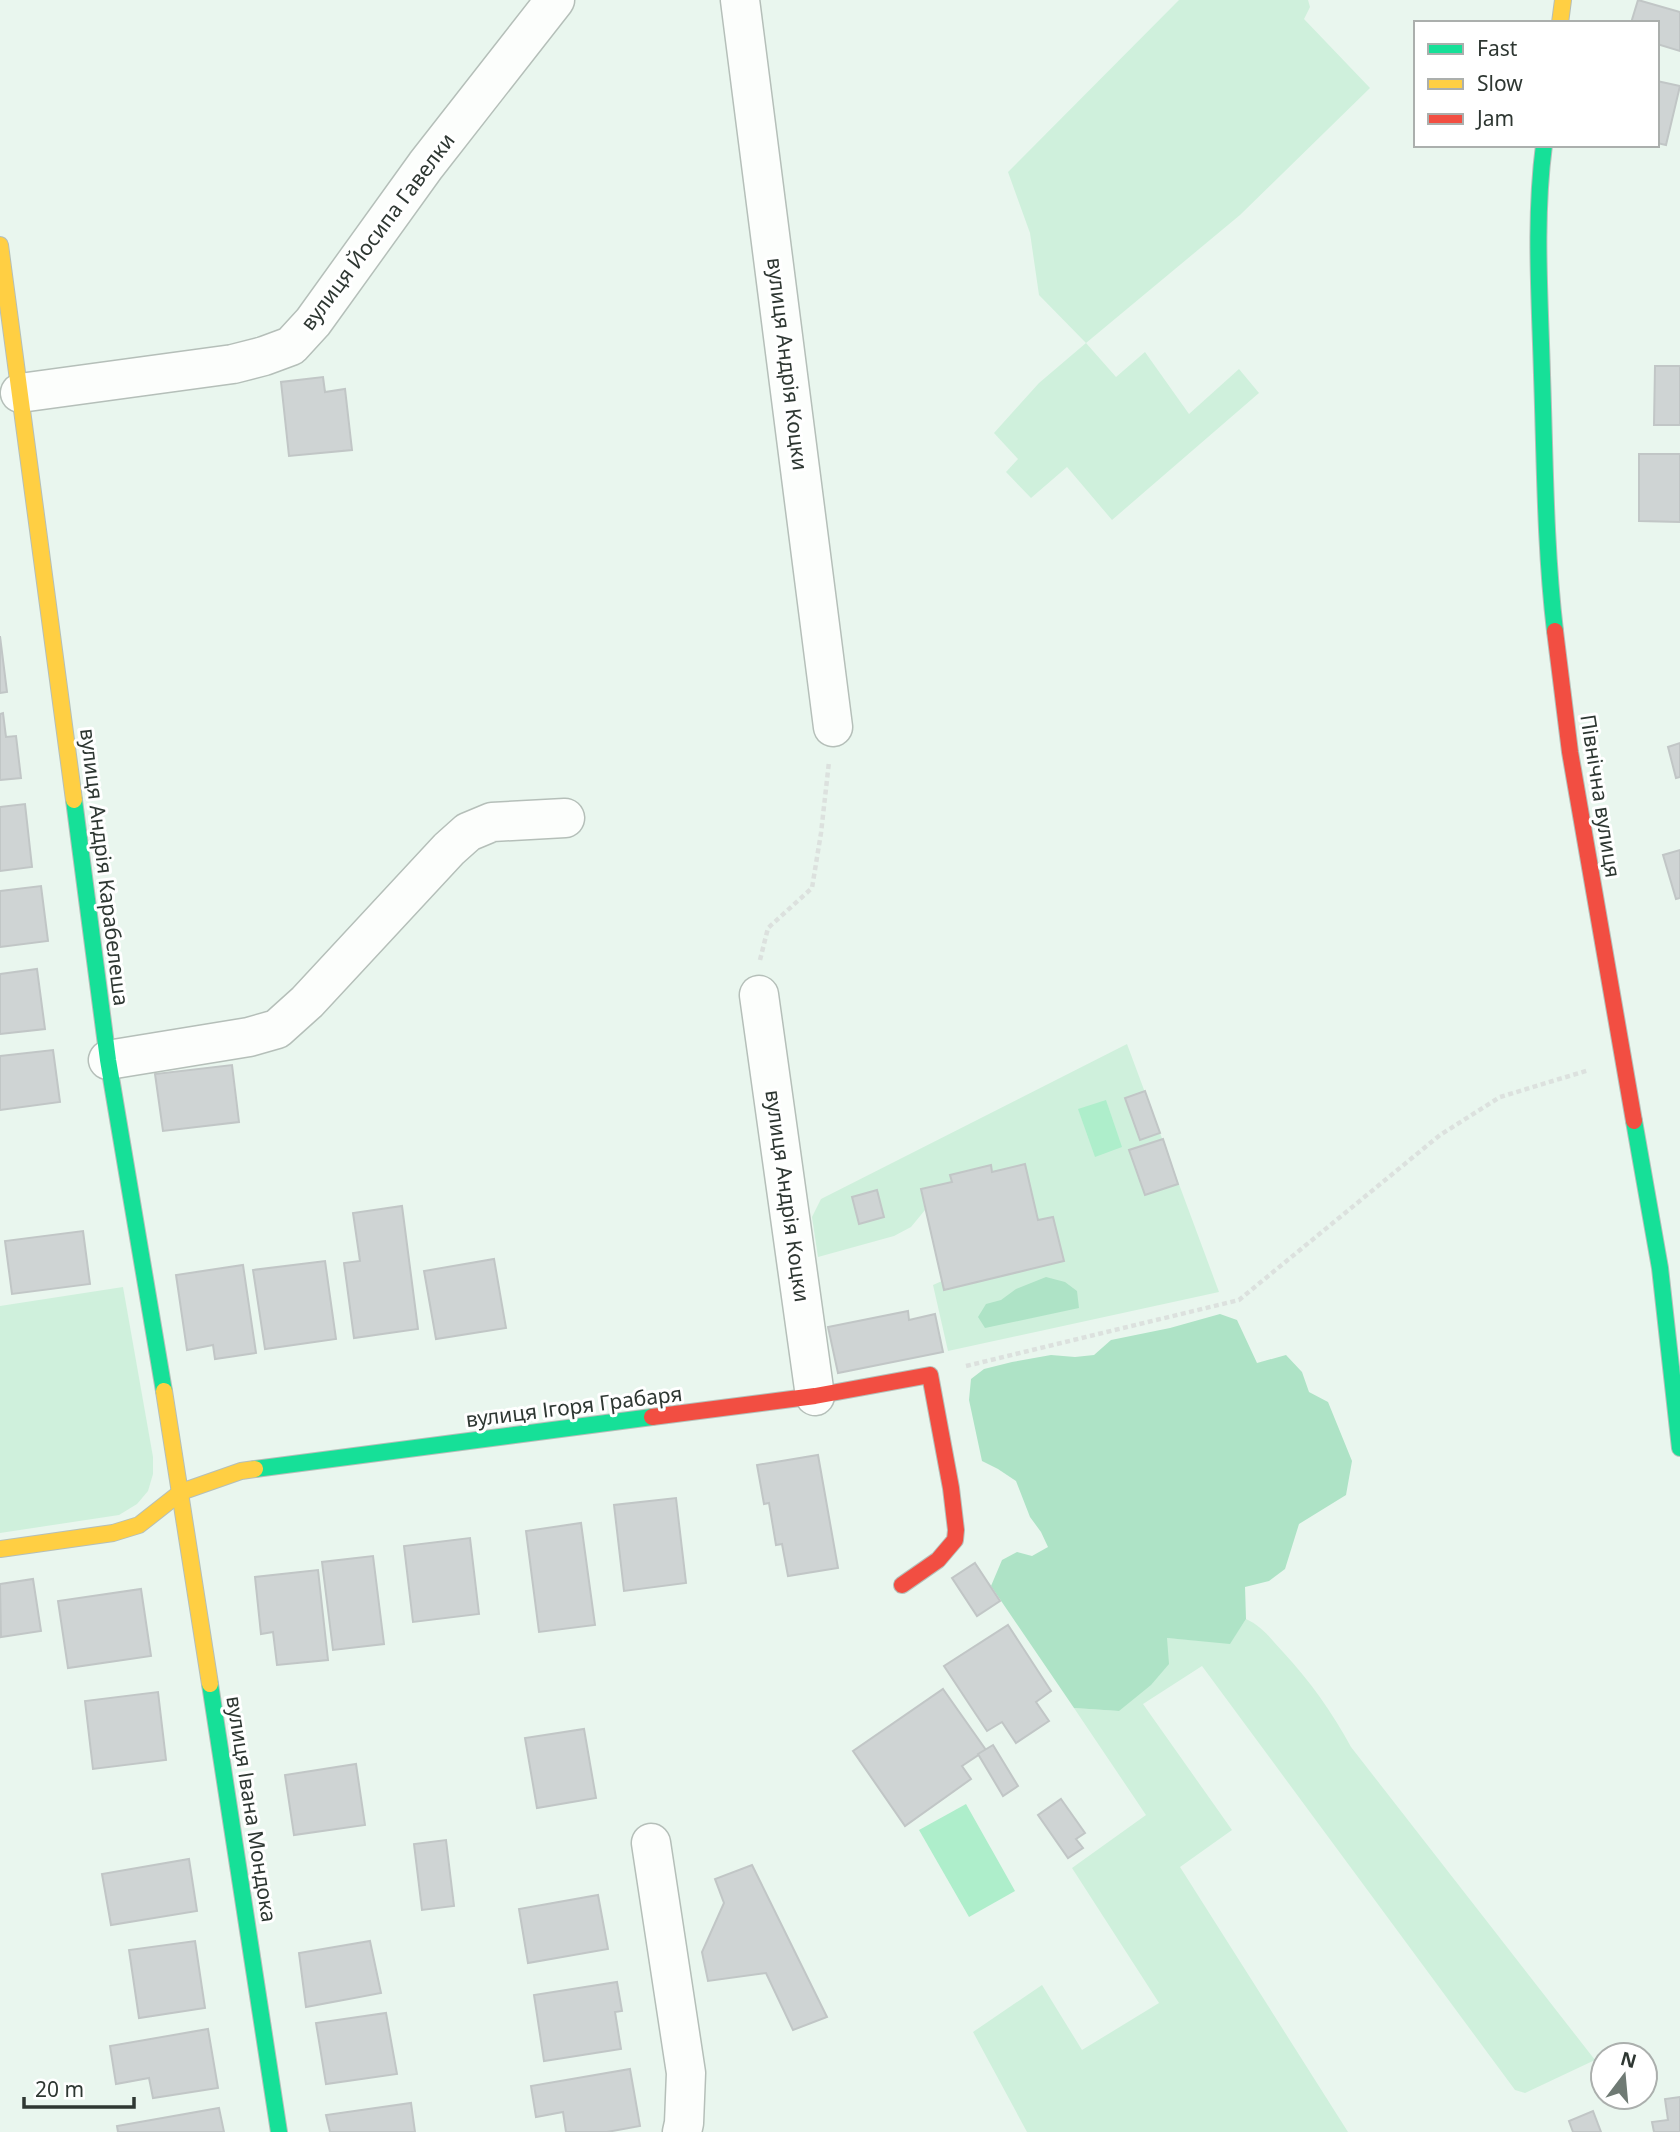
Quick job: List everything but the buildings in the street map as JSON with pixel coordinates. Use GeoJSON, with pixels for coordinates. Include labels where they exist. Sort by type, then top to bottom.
{"type":"FeatureCollection","features":[{"type":"Feature","properties":{"kind":"street","name":"вулиця Йосипа Гавелки"},"geometry":{"type":"LineString","coordinates":[[20,393],[233,364],[291,346],[313,322],[426,165],[555,0]]}},
{"type":"Feature","properties":{"kind":"street","name":"вулиця Андрія Коцки"},"geometry":{"type":"LineString","coordinates":[[740,0],[833,727]]}},
{"type":"Feature","properties":{"kind":"street"},"geometry":{"type":"LineString","coordinates":[[1560,21],[1563,0]]}},
{"type":"Feature","properties":{"kind":"street","name":"Північна вулиця"},"geometry":{"type":"LineString","coordinates":[[1544,147],[1540,176],[1539,279],[1548,569],[1570,752],[1660,1268],[1680,1448]]}},
{"type":"Feature","properties":{"kind":"street","name":"вулиця Андрія Карабелеша"},"geometry":{"type":"LineString","coordinates":[[0,245],[108,1060],[181,1492]]}},
{"type":"Feature","properties":{"kind":"street"},"geometry":{"type":"LineString","coordinates":[[108,1060],[249,1037],[277,1029],[307,1002],[449,849],[468,832],[492,822],[565,818]]}},
{"type":"Feature","properties":{"kind":"street","name":"вулиця Андрія Коцки"},"geometry":{"type":"LineString","coordinates":[[760,995],[815,1396]]}},
{"type":"Feature","properties":{"kind":"street"},"geometry":{"type":"LineString","coordinates":[[902,1585],[944,1555],[957,1538],[955,1513],[930,1375]]}},
{"type":"Feature","properties":{"kind":"street","name":"вулиця Ігоря Грабаря"},"geometry":{"type":"LineString","coordinates":[[0,1549],[113,1533],[139,1525],[181,1492],[241,1471],[815,1396],[930,1375]]}},
{"type":"Feature","properties":{"kind":"street","name":"вулиця Івана Мондока"},"geometry":{"type":"LineString","coordinates":[[181,1492],[279,2132]]}},
{"type":"Feature","properties":{"kind":"street"},"geometry":{"type":"LineString","coordinates":[[651,1843],[687,2073],[682,2132]]}},
{"type":"Feature","properties":{"kind":"path"},"geometry":{"type":"LineString","coordinates":[[760,995],[759,965],[768,928],[812,888],[833,727]]}},
{"type":"Feature","properties":{"kind":"path"},"geometry":{"type":"LineString","coordinates":[[930,1375],[1239,1300],[1450,1129],[1500,1097],[1623,1059]]}},
{"type":"Feature","properties":{"kind":"shaded area"},"geometry":{"type":"Polygon","coordinates":[[[1179,0],[1308,0],[1310,7],[1304,19],[1370,88],[1240,215],[1086,343],[1039,295],[1030,233],[1008,172],[1179,0]]]}},
{"type":"Feature","properties":{"kind":"shaded area"},"geometry":{"type":"Polygon","coordinates":[[[1086,343],[1116,377],[1145,352],[1189,414],[1239,369],[1259,393],[1112,520],[1067,467],[1031,498],[1006,472],[1018,459],[994,433],[1039,383],[1086,343]]]}},
{"type":"Feature","properties":{"kind":"shaded area"},"geometry":{"type":"Polygon","coordinates":[[[1127,1044],[1219,1292],[948,1351],[933,1285],[942,1281],[944,1290],[1064,1261],[1053,1217],[1038,1220],[1025,1165],[992,1172],[991,1166],[950,1175],[952,1182],[921,1190],[925,1210],[911,1227],[894,1236],[818,1257],[812,1217],[821,1199],[1127,1044]]]}},
{"type":"Feature","properties":{"kind":"shaded area"},"geometry":{"type":"Polygon","coordinates":[[[1106,1100],[1122,1147],[1095,1157],[1078,1109],[1106,1100]]]}},
{"type":"Feature","properties":{"kind":"shaded area"},"geometry":{"type":"Polygon","coordinates":[[[1046,1277],[1065,1282],[1077,1291],[1079,1308],[985,1328],[978,1317],[986,1304],[1001,1300],[1016,1289],[1046,1277]]]}},
{"type":"Feature","properties":{"kind":"shaded area"},"geometry":{"type":"Polygon","coordinates":[[[123,1287],[153,1457],[153,1474],[148,1491],[137,1504],[119,1515],[0,1533],[0,1306],[123,1287]]]}},
{"type":"Feature","properties":{"kind":"shaded area"},"geometry":{"type":"Polygon","coordinates":[[[1220,1314],[1237,1320],[1257,1363],[1286,1355],[1302,1372],[1309,1392],[1328,1402],[1352,1461],[1346,1495],[1299,1524],[1285,1569],[1269,1581],[1245,1587],[1246,1619],[1230,1644],[1167,1638],[1169,1664],[1151,1685],[1119,1711],[1074,1708],[991,1586],[1002,1560],[1017,1552],[1032,1556],[1048,1547],[1030,1517],[1016,1481],[982,1461],[969,1400],[971,1379],[984,1369],[1012,1362],[1051,1355],[1094,1355],[1111,1340],[1220,1314]]]}},
{"type":"Feature","properties":{"kind":"shaded area"},"geometry":{"type":"Polygon","coordinates":[[[1246,1619],[1266,1633],[1302,1674],[1351,1747],[1589,2052],[1589,2063],[1525,2093],[1515,2090],[1202,1666],[1143,1704],[1232,1830],[1180,1867],[1348,2132],[1027,2132],[973,2032],[1042,1985],[1082,2050],[1159,2003],[1072,1868],[1146,1815],[1074,1708],[1119,1711],[1167,1638],[1230,1643],[1246,1619]]]}},
{"type":"Feature","properties":{"kind":"shaded area"},"geometry":{"type":"Polygon","coordinates":[[[966,1804],[1015,1891],[969,1917],[919,1830],[966,1804]]]}},
{"type":"Feature","properties":{"kind":"traffic: fast"},"geometry":{"type":"LineString","coordinates":[[1544,147],[1538,231],[1539,289],[1547,535],[1555,631]]}},
{"type":"Feature","properties":{"kind":"traffic: fast"},"geometry":{"type":"LineString","coordinates":[[74,800],[108,1060],[164,1391]]}},
{"type":"Feature","properties":{"kind":"traffic: fast"},"geometry":{"type":"LineString","coordinates":[[1634,1121],[1660,1268],[1680,1448]]}},
{"type":"Feature","properties":{"kind":"traffic: fast"},"geometry":{"type":"LineString","coordinates":[[255,1469],[652,1417]]}},
{"type":"Feature","properties":{"kind":"traffic: fast"},"geometry":{"type":"LineString","coordinates":[[210,1684],[279,2132]]}},
{"type":"Feature","properties":{"kind":"traffic: slow"},"geometry":{"type":"LineString","coordinates":[[1560,21],[1563,0]]}},
{"type":"Feature","properties":{"kind":"traffic: slow"},"geometry":{"type":"LineString","coordinates":[[0,245],[74,800]]}},
{"type":"Feature","properties":{"kind":"traffic: slow"},"geometry":{"type":"LineString","coordinates":[[164,1391],[210,1684]]}},
{"type":"Feature","properties":{"kind":"traffic: slow"},"geometry":{"type":"LineString","coordinates":[[0,1549],[113,1533],[139,1525],[181,1492],[241,1471],[255,1469]]}},
{"type":"Feature","properties":{"kind":"traffic: jam"},"geometry":{"type":"LineString","coordinates":[[1555,631],[1570,752],[1634,1121]]}},
{"type":"Feature","properties":{"kind":"traffic: jam"},"geometry":{"type":"LineString","coordinates":[[652,1417],[815,1396],[930,1375],[951,1488],[955,1540],[938,1560],[902,1585]]}}]}
